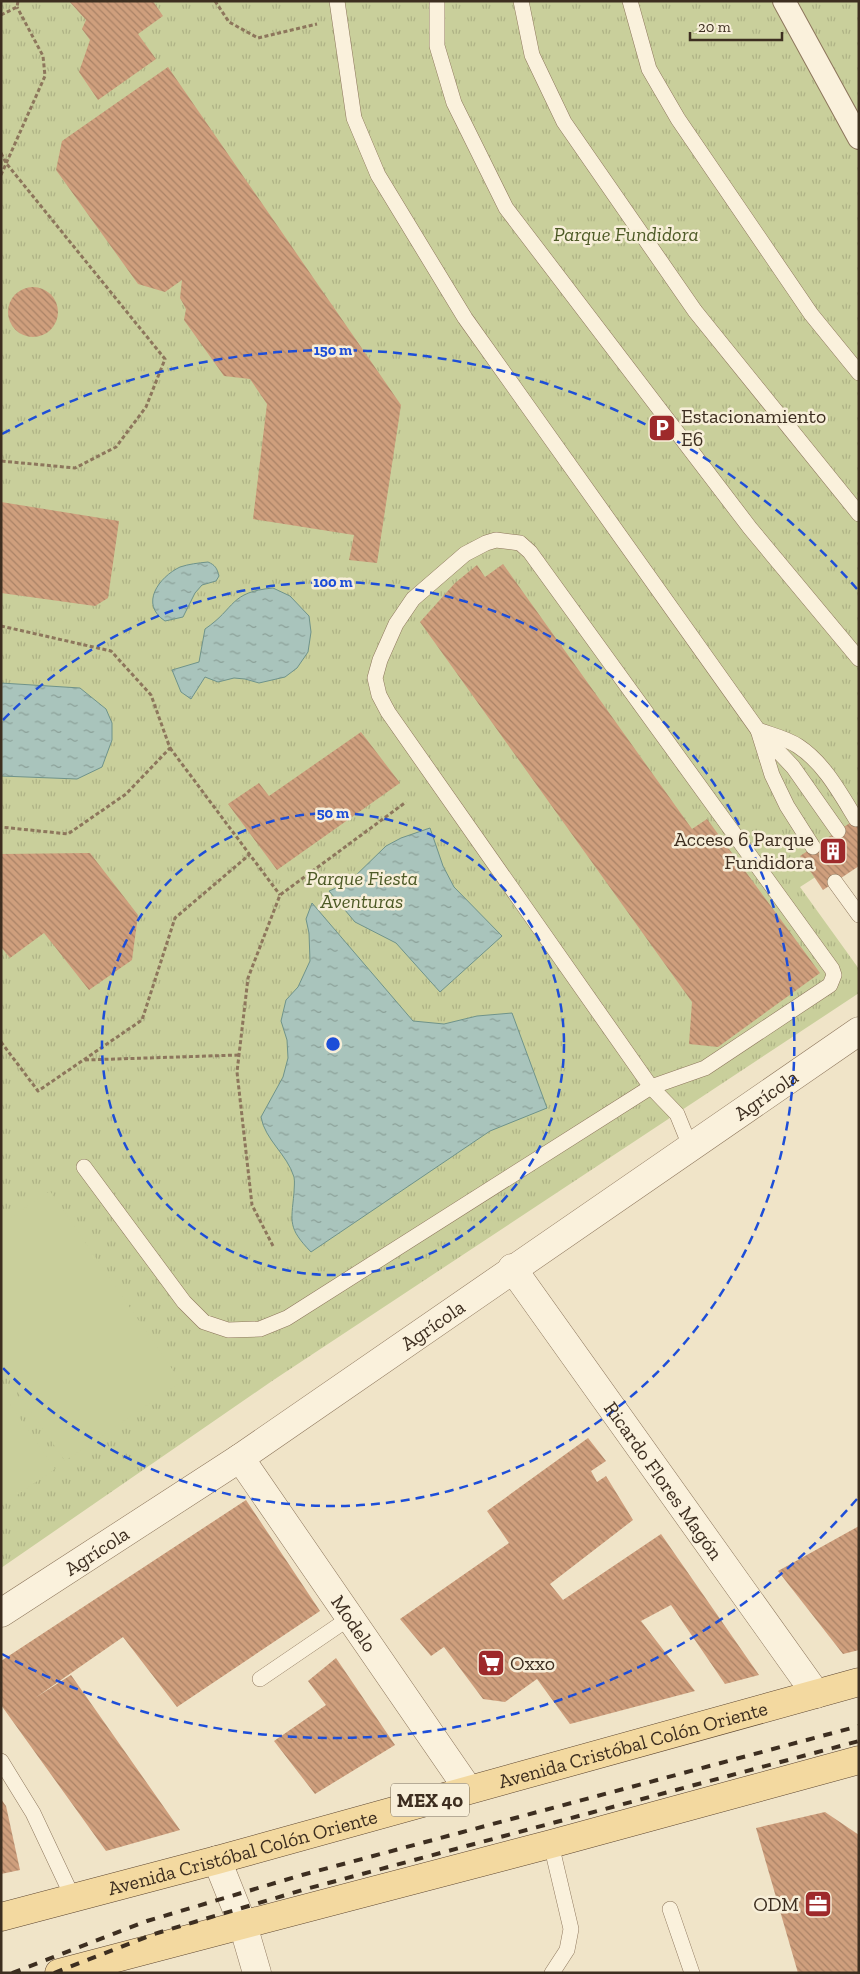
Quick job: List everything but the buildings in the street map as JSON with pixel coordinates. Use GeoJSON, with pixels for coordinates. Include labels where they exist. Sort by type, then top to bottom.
{"type":"FeatureCollection","features":[{"type":"Feature","properties":{"kind":"main road","name":"Avenida Cristóbal Colón Oriente"},"geometry":{"type":"LineString","coordinates":[[1,1917],[217,1860],[859,1682]]}},
{"type":"Feature","properties":{"kind":"main road"},"geometry":{"type":"LineString","coordinates":[[59,1973],[551,1844],[859,1760]]}},
{"type":"Feature","properties":{"kind":"street"},"geometry":{"type":"LineString","coordinates":[[784,1],[859,138]]}},
{"type":"Feature","properties":{"kind":"street","name":"Agrícola"},"geometry":{"type":"LineString","coordinates":[[1,1613],[240,1458],[512,1268],[859,1032]]}},
{"type":"Feature","properties":{"kind":"street","name":"Ricardo Flores Magón"},"geometry":{"type":"LineString","coordinates":[[512,1268],[816,1694]]}},
{"type":"Feature","properties":{"kind":"street","name":"Modelo"},"geometry":{"type":"LineString","coordinates":[[240,1458],[468,1789]]}},
{"type":"Feature","properties":{"kind":"street"},"geometry":{"type":"LineString","coordinates":[[217,1860],[243,1925],[258,1973]]}},
{"type":"Feature","properties":{"kind":"lane"},"geometry":{"type":"LineString","coordinates":[[337,1],[354,118],[378,175],[465,318],[758,730],[793,766],[838,831]]}},
{"type":"Feature","properties":{"kind":"lane"},"geometry":{"type":"LineString","coordinates":[[437,1],[437,46],[454,103],[506,208],[750,528],[859,659]]}},
{"type":"Feature","properties":{"kind":"lane"},"geometry":{"type":"LineString","coordinates":[[521,1],[532,55],[564,122],[695,311],[859,514]]}},
{"type":"Feature","properties":{"kind":"lane"},"geometry":{"type":"LineString","coordinates":[[630,1],[649,69],[678,119],[811,314],[859,373]]}},
{"type":"Feature","properties":{"kind":"lane"},"geometry":{"type":"LineString","coordinates":[[84,1167],[184,1302],[204,1322],[228,1330],[260,1329],[287,1318],[652,1087],[692,1074],[722,1059],[830,985],[834,975],[832,969],[530,552],[520,543],[496,540],[465,554],[413,599],[396,624],[380,660],[375,678],[379,694],[388,712],[652,1087],[677,1114],[690,1146]]}},
{"type":"Feature","properties":{"kind":"lane"},"geometry":{"type":"LineString","coordinates":[[758,730],[798,745],[823,770],[856,819]]}},
{"type":"Feature","properties":{"kind":"lane"},"geometry":{"type":"LineString","coordinates":[[758,730],[772,775],[787,806],[813,847]]}},
{"type":"Feature","properties":{"kind":"lane"},"geometry":{"type":"LineString","coordinates":[[835,882],[859,915]]}},
{"type":"Feature","properties":{"kind":"lane"},"geometry":{"type":"LineString","coordinates":[[260,1679],[351,1617]]}},
{"type":"Feature","properties":{"kind":"lane"},"geometry":{"type":"LineString","coordinates":[[1,1761],[33,1814],[73,1898]]}},
{"type":"Feature","properties":{"kind":"lane"},"geometry":{"type":"LineString","coordinates":[[551,1844],[571,1929],[567,1950],[552,1973]]}},
{"type":"Feature","properties":{"kind":"lane"},"geometry":{"type":"LineString","coordinates":[[670,1909],[692,1973]]}},
{"type":"Feature","properties":{"kind":"path"},"geometry":{"type":"LineString","coordinates":[[1,175],[45,76],[43,56],[17,6],[18,1]]}},
{"type":"Feature","properties":{"kind":"path"},"geometry":{"type":"LineString","coordinates":[[215,1],[229,22],[258,38],[340,18]]}},
{"type":"Feature","properties":{"kind":"path"},"geometry":{"type":"LineString","coordinates":[[1,15],[17,6]]}},
{"type":"Feature","properties":{"kind":"path"},"geometry":{"type":"LineString","coordinates":[[1,153],[6,163],[165,360],[146,407],[116,447],[75,468],[1,461]]}},
{"type":"Feature","properties":{"kind":"path"},"geometry":{"type":"LineString","coordinates":[[1,165],[6,163]]}},
{"type":"Feature","properties":{"kind":"path"},"geometry":{"type":"LineString","coordinates":[[1,626],[111,651],[151,695],[170,748],[280,895]]}},
{"type":"Feature","properties":{"kind":"path"},"geometry":{"type":"LineString","coordinates":[[1,827],[68,834],[126,794],[170,748]]}},
{"type":"Feature","properties":{"kind":"path"},"geometry":{"type":"LineString","coordinates":[[273,1246],[252,1205],[237,1072],[248,978],[280,895],[406,802]]}},
{"type":"Feature","properties":{"kind":"path"},"geometry":{"type":"LineString","coordinates":[[1,1042],[38,1091],[142,1020],[175,918],[249,855]]}},
{"type":"Feature","properties":{"kind":"path"},"geometry":{"type":"LineString","coordinates":[[84,1060],[239,1055]]}},
{"type":"Feature","properties":{"kind":"green space","name":"Parque Fiesta Aventuras"},"geometry":{"type":"Polygon","coordinates":[[[1,1],[859,1],[859,849],[800,887],[859,969],[859,993],[272,1381],[1,1568],[1,1]]]}},
{"type":"Feature","properties":{"kind":"green space"},"geometry":{"type":"Polygon","coordinates":[[[50,1191],[181,1382],[65,1461],[1,1368],[1,1224],[50,1191]]]}},
{"type":"Feature","properties":{"kind":"green space"},"geometry":{"type":"Polygon","coordinates":[[[1,1391],[55,1469],[1,1506],[1,1391]]]}},
{"type":"Feature","properties":{"kind":"water"},"geometry":{"type":"Polygon","coordinates":[[[208,562],[217,571],[219,576],[216,581],[202,585],[195,593],[183,617],[165,621],[157,614],[153,607],[155,591],[159,584],[172,571],[180,567],[208,562]]]}},
{"type":"Feature","properties":{"kind":"water"},"geometry":{"type":"Polygon","coordinates":[[[273,588],[290,596],[309,616],[311,632],[308,652],[297,668],[285,677],[259,683],[234,678],[218,682],[205,677],[191,699],[181,692],[172,670],[199,662],[205,629],[240,597],[259,590],[273,588]]]}},
{"type":"Feature","properties":{"kind":"water"},"geometry":{"type":"Polygon","coordinates":[[[1,683],[80,688],[106,709],[112,723],[112,740],[102,767],[77,779],[1,776],[1,683]]]}},
{"type":"Feature","properties":{"kind":"water"},"geometry":{"type":"Polygon","coordinates":[[[430,828],[443,866],[454,887],[502,936],[440,992],[396,943],[355,922],[329,891],[348,883],[386,846],[401,838],[430,828]]]}},
{"type":"Feature","properties":{"kind":"water"},"geometry":{"type":"Polygon","coordinates":[[[312,903],[413,1021],[444,1024],[477,1016],[512,1013],[547,1108],[490,1131],[311,1252],[298,1237],[293,1225],[294,1177],[291,1169],[267,1133],[261,1117],[283,1077],[288,1058],[287,1040],[281,1021],[286,1000],[298,987],[310,961],[309,933],[306,919],[312,903]]]}},
{"type":"Feature","properties":{"kind":"railway"},"geometry":{"type":"LineString","coordinates":[[12,1973],[147,1921],[302,1875],[859,1726]]}},
{"type":"Feature","properties":{"kind":"railway"},"geometry":{"type":"LineString","coordinates":[[54,1973],[154,1934],[306,1889],[859,1741]]}},
{"type":"Feature","properties":{"kind":"place","name":"Estacionamiento E6"},"geometry":{"type":"Point","coordinates":[662,428]}},
{"type":"Feature","properties":{"kind":"place","name":"Acceso 6 Parque Fundidora"},"geometry":{"type":"Point","coordinates":[833,851]}},
{"type":"Feature","properties":{"kind":"place","name":"Oxxo"},"geometry":{"type":"Point","coordinates":[491,1663]}},
{"type":"Feature","properties":{"kind":"place","name":"ODM"},"geometry":{"type":"Point","coordinates":[818,1904]}},
{"type":"Feature","properties":{"kind":"park label","name":"Parque Fundidora"},"geometry":{"type":"Point","coordinates":[626,234]}}]}
